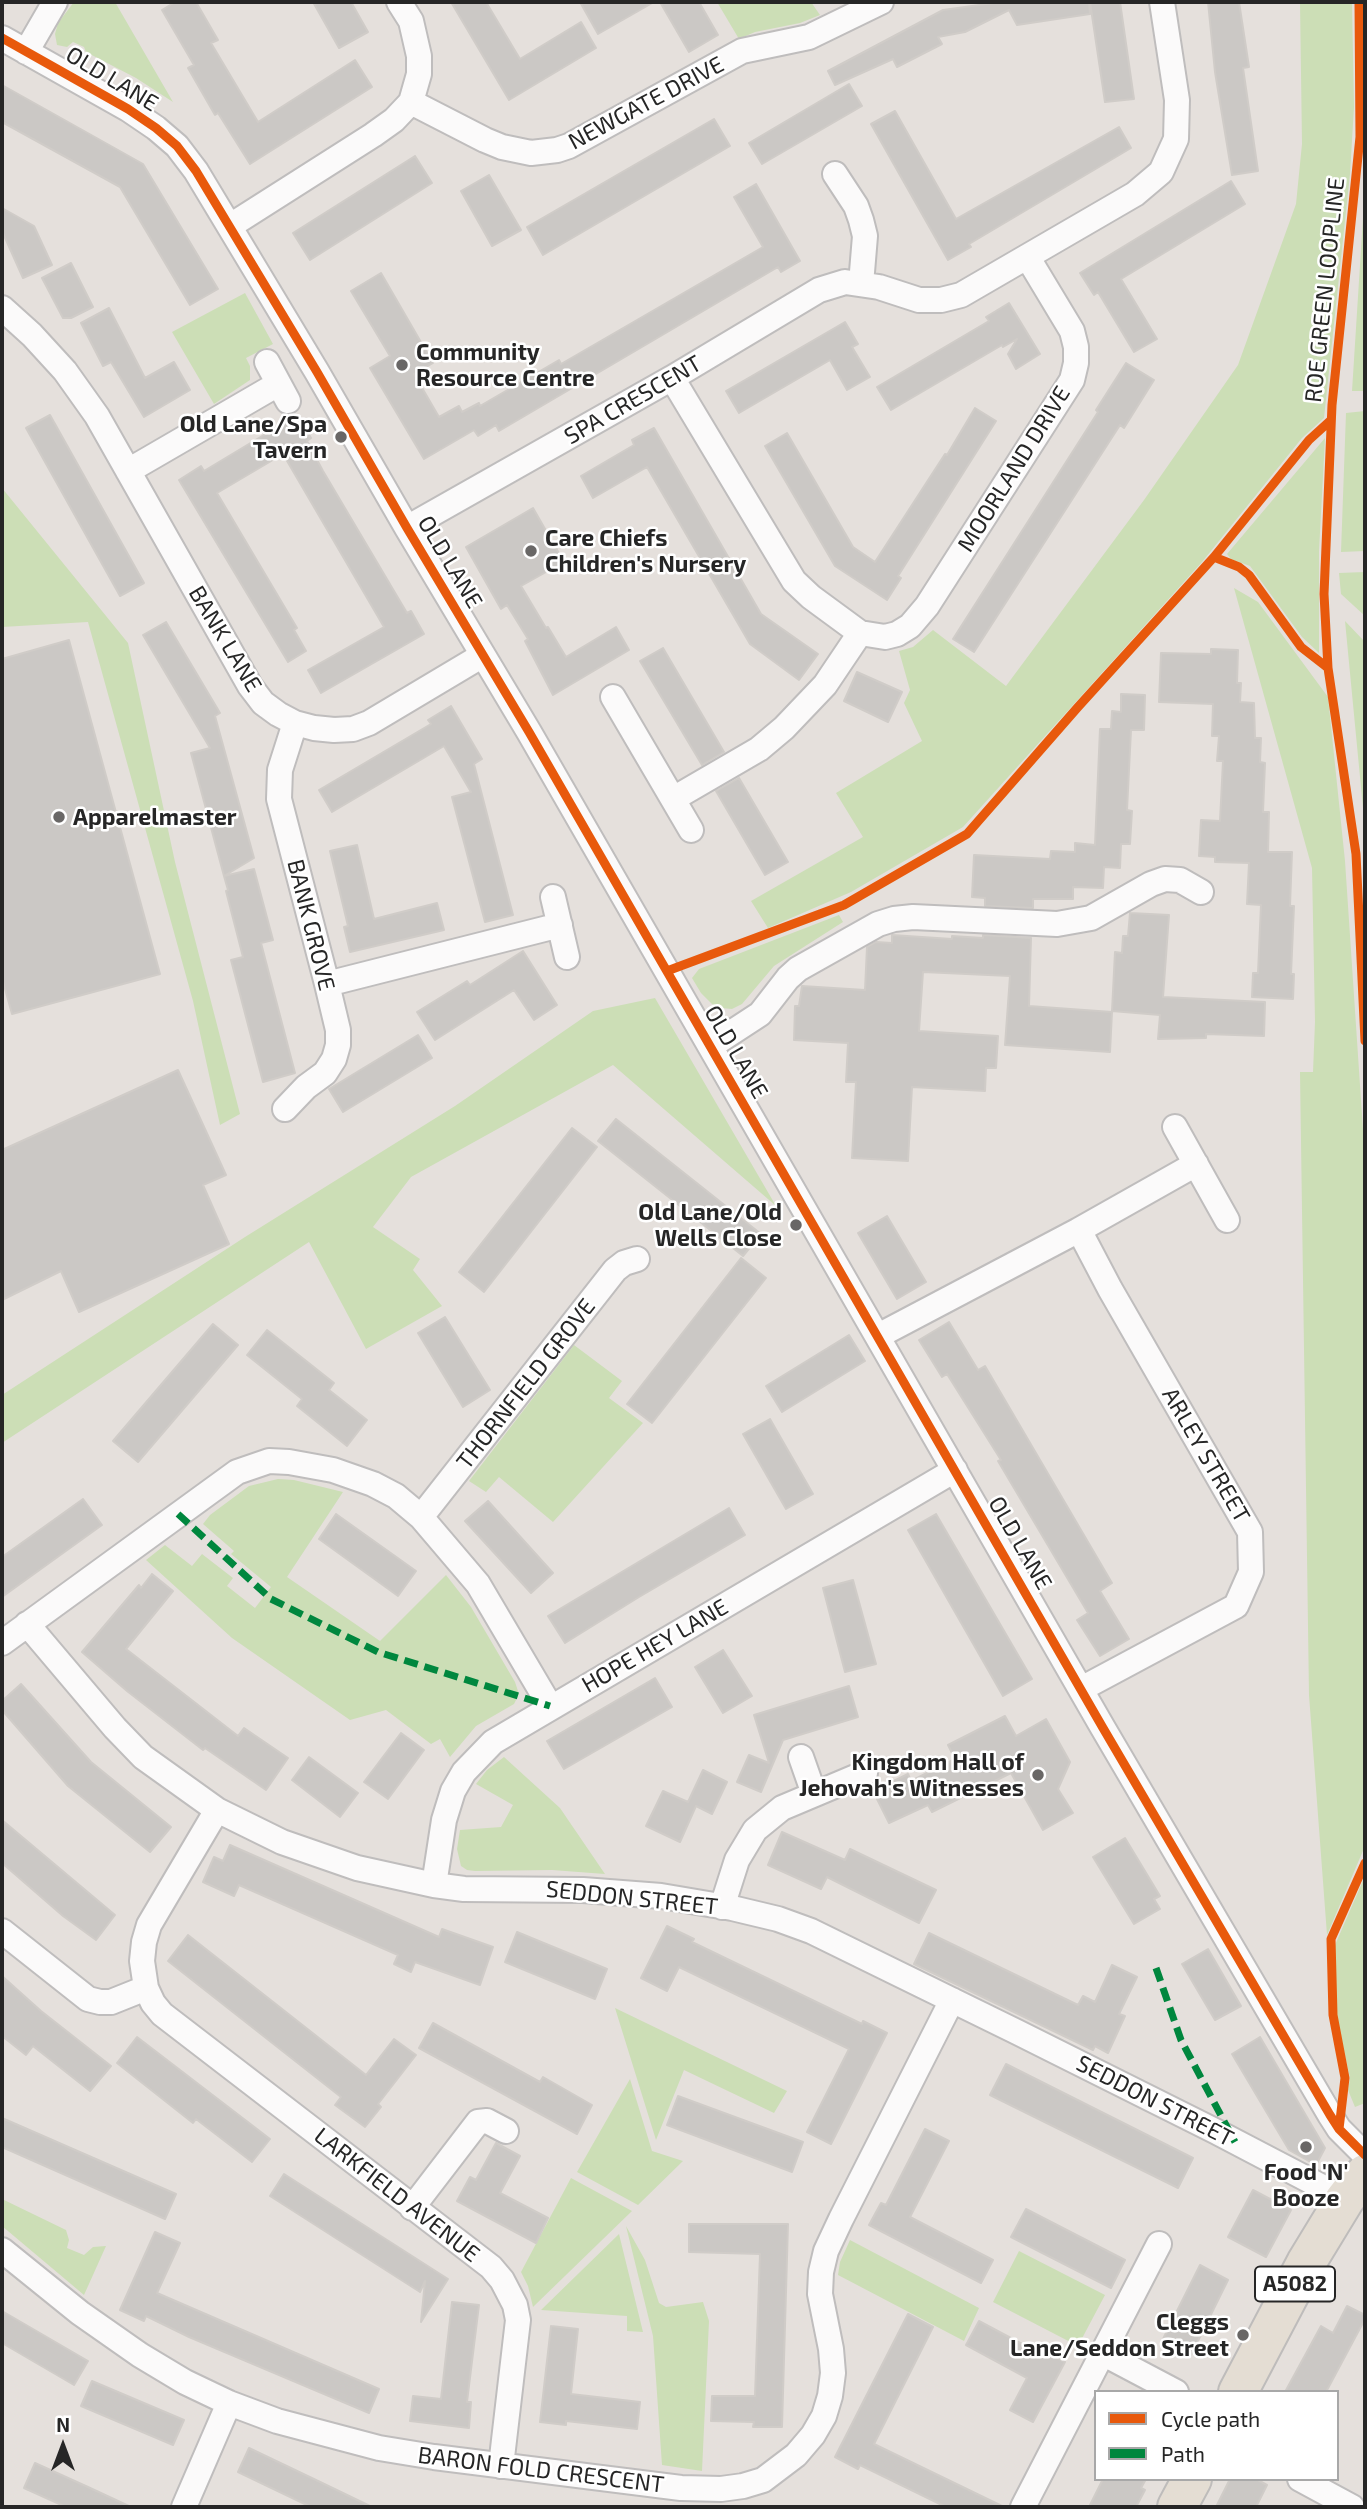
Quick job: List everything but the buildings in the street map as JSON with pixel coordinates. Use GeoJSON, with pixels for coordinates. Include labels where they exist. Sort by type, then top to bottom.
{"type":"FeatureCollection","features":[{"type":"Feature","properties":{"kind":"main road","name":"A5082"},"geometry":{"type":"LineString","coordinates":[[1239,2390],[1306,2263],[1355,2187]]}},
{"type":"Feature","properties":{"kind":"main road"},"geometry":{"type":"LineString","coordinates":[[1177,2507],[1191,2481]]}},
{"type":"Feature","properties":{"kind":"street"},"geometry":{"type":"LineString","coordinates":[[26,52],[55,2]]}},
{"type":"Feature","properties":{"kind":"street"},"geometry":{"type":"LineString","coordinates":[[230,226],[373,135],[394,120],[411,102],[419,74],[419,56],[411,21],[399,2]]}},
{"type":"Feature","properties":{"kind":"street","name":"NEWGATE DRIVE"},"geometry":{"type":"LineString","coordinates":[[411,102],[502,147],[531,153],[557,150],[569,146],[742,51],[809,37],[881,2]]}},
{"type":"Feature","properties":{"kind":"street","name":"SPA CRESCENT"},"geometry":{"type":"LineString","coordinates":[[407,528],[672,378],[820,290],[845,282],[919,300],[941,300],[961,295],[1142,189],[1161,172],[1177,139],[1177,100],[1162,2]]}},
{"type":"Feature","properties":{"kind":"street","name":"OLD LANE"},"geometry":{"type":"LineString","coordinates":[[2,38],[128,109],[156,128],[177,146],[230,226],[483,655],[1330,2115],[1339,2129],[1365,2155]]}},
{"type":"Feature","properties":{"kind":"street"},"geometry":{"type":"LineString","coordinates":[[835,174],[856,206],[865,236],[861,284]]}},
{"type":"Feature","properties":{"kind":"street","name":"MOORLAND DRIVE"},"geometry":{"type":"LineString","coordinates":[[860,633],[885,637],[904,631],[927,606],[1072,380],[1076,363],[1072,331],[1028,258]]}},
{"type":"Feature","properties":{"kind":"street","name":"BANK LANE"},"geometry":{"type":"LineString","coordinates":[[2,308],[32,335],[65,371],[97,416],[250,686],[263,702],[295,723],[314,728],[353,729],[369,723],[483,655]]}},
{"type":"Feature","properties":{"kind":"street"},"geometry":{"type":"LineString","coordinates":[[672,378],[794,581],[860,633],[825,685],[785,728],[759,749],[673,799]]}},
{"type":"Feature","properties":{"kind":"street"},"geometry":{"type":"LineString","coordinates":[[128,471],[278,383]]}},
{"type":"Feature","properties":{"kind":"street"},"geometry":{"type":"LineString","coordinates":[[613,697],[691,830]]}},
{"type":"Feature","properties":{"kind":"street","name":"BANK GROVE"},"geometry":{"type":"LineString","coordinates":[[285,1109],[306,1087],[325,1073],[334,1059],[338,1045],[338,1030],[327,984],[279,799],[280,770],[295,723]]}},
{"type":"Feature","properties":{"kind":"street"},"geometry":{"type":"LineString","coordinates":[[710,1046],[760,1014],[798,969],[878,924],[913,917],[1038,925],[1080,921],[1102,913],[1173,869],[1180,880],[1201,892]]}},
{"type":"Feature","properties":{"kind":"street"},"geometry":{"type":"LineString","coordinates":[[553,897],[567,957]]}},
{"type":"Feature","properties":{"kind":"street"},"geometry":{"type":"LineString","coordinates":[[327,984],[560,925]]}},
{"type":"Feature","properties":{"kind":"street"},"geometry":{"type":"LineString","coordinates":[[1175,1127],[1227,1220]]}},
{"type":"Feature","properties":{"kind":"street"},"geometry":{"type":"LineString","coordinates":[[877,1336],[1079,1230],[1196,1164]]}},
{"type":"Feature","properties":{"kind":"street","name":"ARLEY STREET"},"geometry":{"type":"LineString","coordinates":[[1079,1230],[1250,1532],[1251,1572],[1236,1606],[1081,1689]]}},
{"type":"Feature","properties":{"kind":"street","name":"THORNFIELD GROVE"},"geometry":{"type":"LineString","coordinates":[[421,1517],[615,1270],[624,1263],[637,1259]]}},
{"type":"Feature","properties":{"kind":"street"},"geometry":{"type":"LineString","coordinates":[[2,1643],[237,1472],[269,1461],[289,1462],[354,1476],[396,1496],[421,1517],[478,1584],[550,1706]]}},
{"type":"Feature","properties":{"kind":"street","name":"HOPE HEY LANE"},"geometry":{"type":"LineString","coordinates":[[434,1885],[444,1820],[453,1791],[478,1754],[493,1742],[550,1706],[955,1470]]}},
{"type":"Feature","properties":{"kind":"street","name":"SEDDON STREET"},"geometry":{"type":"LineString","coordinates":[[27,1624],[143,1757],[216,1810],[282,1842],[325,1858],[398,1879],[434,1885],[464,1889],[552,1889],[661,1896],[778,1919],[811,1931],[1215,2131],[1355,2187]]}},
{"type":"Feature","properties":{"kind":"street"},"geometry":{"type":"LineString","coordinates":[[801,1757],[814,1794]]}},
{"type":"Feature","properties":{"kind":"street"},"geometry":{"type":"LineString","coordinates":[[722,1907],[737,1860],[755,1830],[782,1808],[865,1773]]}},
{"type":"Feature","properties":{"kind":"street"},"geometry":{"type":"LineString","coordinates":[[2,1931],[88,1998],[111,2002],[146,1989],[142,1961],[149,1925],[216,1810]]}},
{"type":"Feature","properties":{"kind":"street","name":"LARKFIELD AVENUE"},"geometry":{"type":"LineString","coordinates":[[146,1989],[163,2014],[491,2267],[502,2280],[515,2305],[518,2320],[501,2466]]}},
{"type":"Feature","properties":{"kind":"street","name":"BARON FOLD CRESCENT"},"geometry":{"type":"LineString","coordinates":[[2,2250],[79,2314],[140,2355],[185,2382],[229,2403],[277,2421],[379,2448],[501,2466],[679,2498],[743,2486],[763,2480],[796,2455],[813,2435],[824,2416],[830,2396],[832,2373],[831,2349],[820,2294],[821,2272],[827,2251],[952,2000]]}},
{"type":"Feature","properties":{"kind":"street"},"geometry":{"type":"LineString","coordinates":[[412,2208],[478,2122],[487,2121],[506,2131]]}},
{"type":"Feature","properties":{"kind":"street"},"geometry":{"type":"LineString","coordinates":[[1023,2507],[1159,2244]]}},
{"type":"Feature","properties":{"kind":"street"},"geometry":{"type":"LineString","coordinates":[[1104,2354],[1172,2390]]}},
{"type":"Feature","properties":{"kind":"street"},"geometry":{"type":"LineString","coordinates":[[184,2507],[229,2403]]}},
{"type":"Feature","properties":{"kind":"street"},"geometry":{"type":"LineString","coordinates":[[1304,2481],[1352,2507]]}},
{"type":"Feature","properties":{"kind":"green space"},"geometry":{"type":"Polygon","coordinates":[[[74,2],[115,2],[173,102],[136,78],[86,52],[84,47],[73,42],[67,47],[57,45],[55,34],[58,23],[74,2]]]}},
{"type":"Feature","properties":{"kind":"green space"},"geometry":{"type":"Polygon","coordinates":[[[717,2],[811,2],[820,15],[800,23],[755,32],[739,39],[717,2]]]}},
{"type":"Feature","properties":{"kind":"green space"},"geometry":{"type":"Polygon","coordinates":[[[1300,2],[1352,2],[1354,107],[1350,174],[1324,418],[1302,438],[1202,562],[963,827],[851,892],[768,928],[751,901],[863,837],[836,793],[922,741],[904,703],[910,690],[899,651],[913,647],[933,630],[1006,686],[1144,500],[1238,365],[1296,204],[1302,144],[1300,2]]]}},
{"type":"Feature","properties":{"kind":"green space"},"geometry":{"type":"Polygon","coordinates":[[[1365,186],[1365,391],[1352,391],[1365,186]]]}},
{"type":"Feature","properties":{"kind":"green space"},"geometry":{"type":"Polygon","coordinates":[[[245,293],[273,344],[246,358],[250,366],[250,380],[214,404],[172,332],[245,293]]]}},
{"type":"Feature","properties":{"kind":"green space"},"geometry":{"type":"Polygon","coordinates":[[[1365,411],[1365,551],[1341,552],[1346,413],[1365,411]]]}},
{"type":"Feature","properties":{"kind":"green space"},"geometry":{"type":"Polygon","coordinates":[[[1325,438],[1319,551],[1319,653],[1302,637],[1250,566],[1231,559],[1227,554],[1325,438]]]}},
{"type":"Feature","properties":{"kind":"green space"},"geometry":{"type":"Polygon","coordinates":[[[2,488],[128,643],[175,862],[240,1114],[220,1125],[193,1001],[88,622],[2,627],[2,488]]]}},
{"type":"Feature","properties":{"kind":"green space"},"geometry":{"type":"Polygon","coordinates":[[[1365,572],[1365,616],[1341,594],[1339,573],[1365,572]]]}},
{"type":"Feature","properties":{"kind":"green space"},"geometry":{"type":"Polygon","coordinates":[[[1234,588],[1258,602],[1328,697],[1345,861],[1365,1160],[1365,1846],[1327,1935],[1309,1695],[1300,1072],[1313,1072],[1315,1022],[1312,868],[1234,588]]]}},
{"type":"Feature","properties":{"kind":"green space"},"geometry":{"type":"Polygon","coordinates":[[[1345,621],[1365,642],[1365,829],[1345,621]]]}},
{"type":"Feature","properties":{"kind":"green space"},"geometry":{"type":"Polygon","coordinates":[[[839,915],[843,922],[774,966],[742,1004],[732,1009],[712,1004],[692,978],[699,969],[839,915]]]}},
{"type":"Feature","properties":{"kind":"green space"},"geometry":{"type":"Polygon","coordinates":[[[655,998],[776,1206],[613,1065],[411,1177],[373,1227],[420,1259],[413,1270],[442,1306],[366,1349],[309,1242],[2,1443],[2,1395],[245,1237],[455,1106],[593,1011],[655,998]]]}},
{"type":"Feature","properties":{"kind":"green space"},"geometry":{"type":"Polygon","coordinates":[[[574,1345],[622,1381],[609,1398],[643,1423],[553,1522],[499,1477],[486,1492],[469,1481],[574,1345]]]}},
{"type":"Feature","properties":{"kind":"green space"},"geometry":{"type":"Polygon","coordinates":[[[278,1479],[294,1480],[343,1492],[287,1577],[380,1641],[446,1575],[471,1607],[515,1682],[519,1694],[514,1704],[476,1726],[450,1757],[440,1739],[431,1744],[386,1710],[350,1720],[232,1638],[146,1560],[165,1545],[192,1566],[202,1554],[233,1578],[227,1586],[255,1608],[271,1587],[231,1554],[234,1551],[203,1524],[210,1515],[249,1486],[278,1479]]]}},
{"type":"Feature","properties":{"kind":"green space"},"geometry":{"type":"Polygon","coordinates":[[[504,1757],[560,1808],[605,1874],[552,1870],[475,1871],[461,1866],[457,1849],[460,1830],[501,1827],[513,1805],[476,1784],[487,1770],[504,1757]]]}},
{"type":"Feature","properties":{"kind":"green space"},"geometry":{"type":"Polygon","coordinates":[[[1365,1876],[1365,2103],[1355,2107],[1348,2090],[1350,2078],[1336,2014],[1335,1945],[1365,1876]]]}},
{"type":"Feature","properties":{"kind":"green space"},"geometry":{"type":"Polygon","coordinates":[[[615,2008],[787,2091],[774,2113],[684,2070],[656,2140],[615,2008]]]}},
{"type":"Feature","properties":{"kind":"green space"},"geometry":{"type":"Polygon","coordinates":[[[630,2079],[652,2151],[683,2161],[638,2205],[577,2172],[630,2079]]]}},
{"type":"Feature","properties":{"kind":"green space"},"geometry":{"type":"Polygon","coordinates":[[[571,2178],[632,2211],[533,2307],[521,2272],[571,2178]]]}},
{"type":"Feature","properties":{"kind":"green space"},"geometry":{"type":"Polygon","coordinates":[[[2,2199],[66,2230],[69,2240],[67,2248],[84,2255],[93,2247],[106,2246],[84,2295],[2,2226],[2,2199]]]}},
{"type":"Feature","properties":{"kind":"green space"},"geometry":{"type":"Polygon","coordinates":[[[626,2226],[645,2260],[659,2303],[666,2307],[703,2302],[709,2321],[702,2471],[662,2465],[653,2336],[626,2226]]]}},
{"type":"Feature","properties":{"kind":"green space"},"geometry":{"type":"Polygon","coordinates":[[[619,2234],[643,2332],[627,2331],[627,2316],[541,2310],[619,2234]]]}},
{"type":"Feature","properties":{"kind":"green space"},"geometry":{"type":"Polygon","coordinates":[[[850,2240],[979,2308],[964,2341],[838,2275],[840,2262],[850,2240]]]}},
{"type":"Feature","properties":{"kind":"green space"},"geometry":{"type":"Polygon","coordinates":[[[1019,2251],[1105,2295],[1078,2346],[993,2302],[1019,2251]]]}},
{"type":"Feature","properties":{"kind":"marked path"},"geometry":{"type":"LineString","coordinates":[[178,1514],[271,1599],[378,1652],[550,1706]]}},
{"type":"Feature","properties":{"kind":"marked path"},"geometry":{"type":"LineString","coordinates":[[1156,1968],[1181,2040],[1235,2142]]}},
{"type":"Feature","properties":{"kind":"cycle path","name":"ROE GREEN LOOPLINE"},"geometry":{"type":"LineString","coordinates":[[1359,2],[1360,137],[1332,405],[1324,594],[1328,668],[1356,854],[1365,1041]]}},
{"type":"Feature","properties":{"kind":"cycle path"},"geometry":{"type":"LineString","coordinates":[[2,38],[128,109],[156,128],[177,146],[196,171],[529,732],[1103,1728],[1330,2115],[1339,2129],[1365,2155]]}},
{"type":"Feature","properties":{"kind":"cycle path"},"geometry":{"type":"LineString","coordinates":[[667,971],[844,905],[967,834],[1214,557],[1309,440],[1331,420]]}},
{"type":"Feature","properties":{"kind":"cycle path"},"geometry":{"type":"LineString","coordinates":[[1214,557],[1239,567],[1249,575],[1301,647],[1328,668]]}},
{"type":"Feature","properties":{"kind":"cycle path"},"geometry":{"type":"LineString","coordinates":[[1339,2129],[1345,2078],[1333,2015],[1331,1939],[1365,1863]]}},
{"type":"Feature","properties":{"kind":"place","name":"Community Resource Centre"},"geometry":{"type":"Point","coordinates":[402,365]}},
{"type":"Feature","properties":{"kind":"place","name":"Old Lane/Spa Tavern"},"geometry":{"type":"Point","coordinates":[341,437]}},
{"type":"Feature","properties":{"kind":"place","name":"Care Chiefs Children's Nursery"},"geometry":{"type":"Point","coordinates":[531,551]}},
{"type":"Feature","properties":{"kind":"place","name":"Apparelmaster"},"geometry":{"type":"Point","coordinates":[59,817]}},
{"type":"Feature","properties":{"kind":"place","name":"Old Lane/Old Wells Close"},"geometry":{"type":"Point","coordinates":[796,1225]}},
{"type":"Feature","properties":{"kind":"place","name":"Kingdom Hall of Jehovah's Witnesses"},"geometry":{"type":"Point","coordinates":[1038,1775]}},
{"type":"Feature","properties":{"kind":"place","name":"Food 'N' Booze"},"geometry":{"type":"Point","coordinates":[1306,2147]}},
{"type":"Feature","properties":{"kind":"place","name":"Cleggs Lane/Seddon Street"},"geometry":{"type":"Point","coordinates":[1243,2335]}}]}
